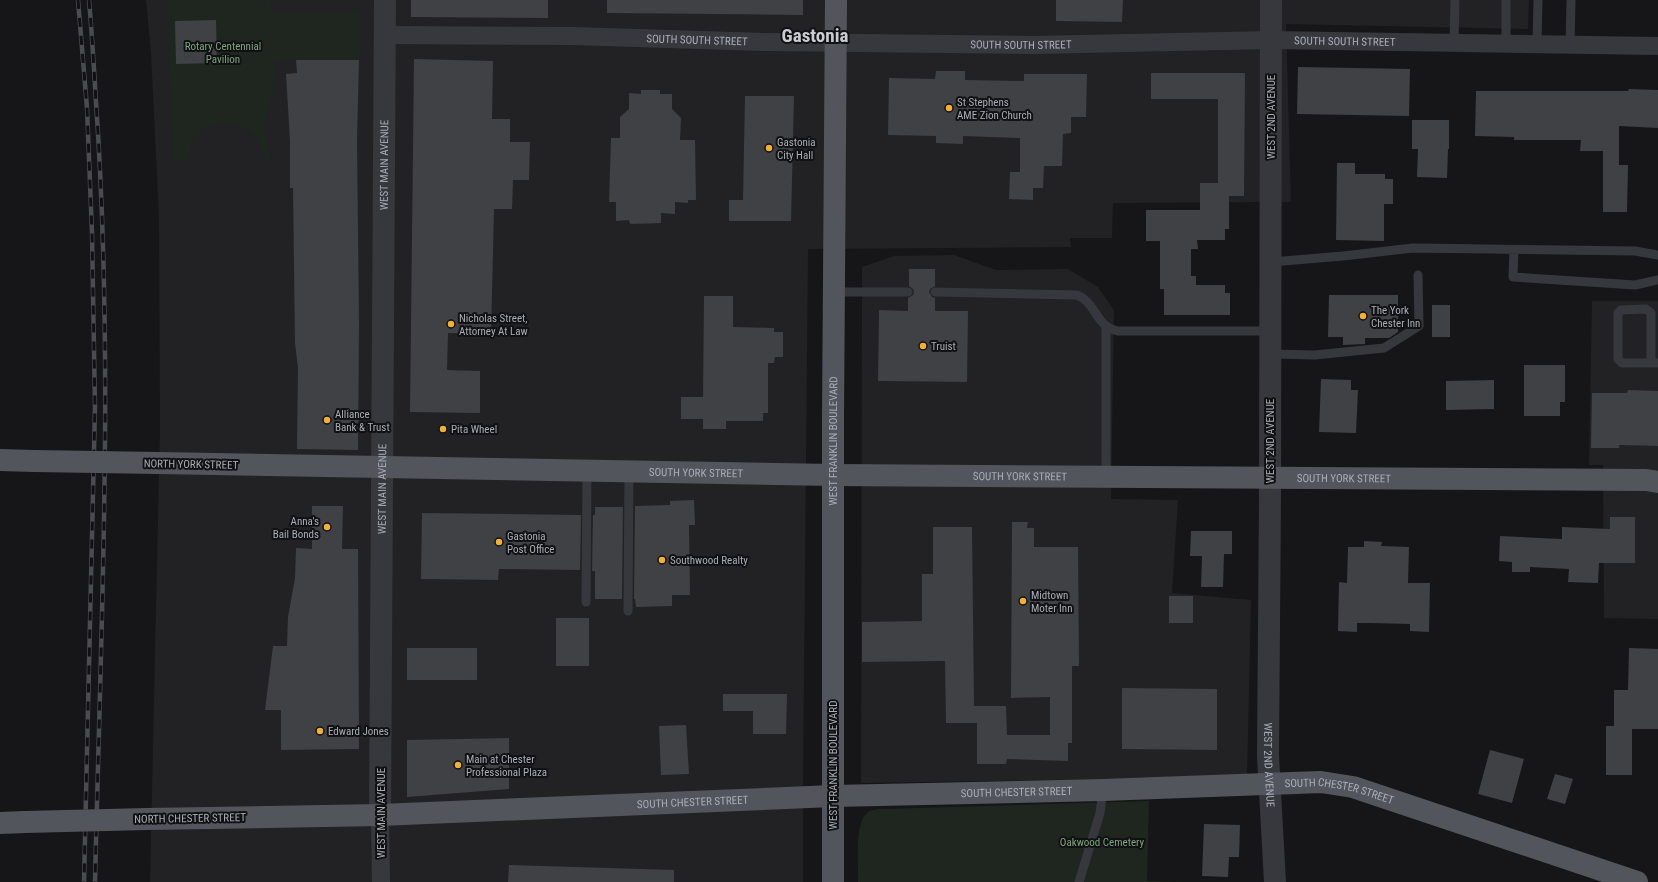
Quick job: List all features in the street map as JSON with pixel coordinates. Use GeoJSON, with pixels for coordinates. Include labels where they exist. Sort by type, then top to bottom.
{"type":"FeatureCollection","features":[{"type":"Feature","properties":{"kind":"main road","name":"WEST FRANKLIN BOULEVARD"},"geometry":{"type":"LineString","coordinates":[[832,882],[836,0]]}},
{"type":"Feature","properties":{"kind":"main road","name":"NORTH YORK STREET"},"geometry":{"type":"LineString","coordinates":[[0,460],[382,467]]}},
{"type":"Feature","properties":{"kind":"main road","name":"SOUTH YORK STREET"},"geometry":{"type":"LineString","coordinates":[[382,467],[833,475],[1638,480],[1658,482]]}},
{"type":"Feature","properties":{"kind":"main road","name":"SOUTH CHESTER STREET"},"geometry":{"type":"LineString","coordinates":[[380,815],[833,796],[1103,790],[1321,782],[1353,787],[1637,882]]}},
{"type":"Feature","properties":{"kind":"main road","name":"NORTH CHESTER STREET"},"geometry":{"type":"LineString","coordinates":[[0,823],[380,815]]}},
{"type":"Feature","properties":{"kind":"street","name":"WEST MAIN AVENUE"},"geometry":{"type":"LineString","coordinates":[[381,882],[380,815],[385,0]]}},
{"type":"Feature","properties":{"kind":"street","name":"WEST 2ND AVENUE"},"geometry":{"type":"LineString","coordinates":[[1271,0],[1269,783],[1275,882]]}},
{"type":"Feature","properties":{"kind":"street","name":"SOUTH SOUTH STREET"},"geometry":{"type":"LineString","coordinates":[[384,35],[597,37],[875,44],[1033,45],[1271,40],[1658,46]]}},
{"type":"Feature","properties":{"kind":"lane"},"geometry":{"type":"LineString","coordinates":[[1454,43],[1455,0]]}},
{"type":"Feature","properties":{"kind":"lane"},"geometry":{"type":"LineString","coordinates":[[1506,0],[1506,43]]}},
{"type":"Feature","properties":{"kind":"lane"},"geometry":{"type":"LineString","coordinates":[[1537,44],[1538,0]]}},
{"type":"Feature","properties":{"kind":"lane"},"geometry":{"type":"LineString","coordinates":[[1570,0],[1570,45]]}},
{"type":"Feature","properties":{"kind":"lane"},"geometry":{"type":"LineString","coordinates":[[1271,262],[1414,248],[1635,251],[1658,255]]}},
{"type":"Feature","properties":{"kind":"lane"},"geometry":{"type":"LineString","coordinates":[[1514,250],[1513,277],[1635,286],[1658,280]]}},
{"type":"Feature","properties":{"kind":"lane"},"geometry":{"type":"LineString","coordinates":[[1270,354],[1315,355],[1384,348],[1419,326],[1418,275]]}},
{"type":"Feature","properties":{"kind":"lane"},"geometry":{"type":"LineString","coordinates":[[834,292],[908,292]]}},
{"type":"Feature","properties":{"kind":"lane"},"geometry":{"type":"LineString","coordinates":[[935,292],[1077,294],[1089,302],[1106,328],[1118,331],[1270,331]]}},
{"type":"Feature","properties":{"kind":"lane"},"geometry":{"type":"LineString","coordinates":[[1646,309],[1651,313],[1655,363],[1622,363],[1618,359],[1618,314],[1621,310],[1646,309]]}},
{"type":"Feature","properties":{"kind":"lane"},"geometry":{"type":"LineString","coordinates":[[1106,328],[1106,476]]}},
{"type":"Feature","properties":{"kind":"lane"},"geometry":{"type":"LineString","coordinates":[[586,602],[587,470]]}},
{"type":"Feature","properties":{"kind":"lane"},"geometry":{"type":"LineString","coordinates":[[628,611],[629,472]]}},
{"type":"Feature","properties":{"kind":"lane"},"geometry":{"type":"LineString","coordinates":[[1079,882],[1100,813],[1103,790]]}},
{"type":"Feature","properties":{"kind":"shaded area"},"geometry":{"type":"Polygon","coordinates":[[[146,0],[1529,0],[1528,29],[1286,24],[1291,202],[1113,203],[1112,238],[1070,238],[1071,247],[808,249],[803,882],[150,882],[160,428],[159,217],[151,53],[146,0]]]}},
{"type":"Feature","properties":{"kind":"shaded area"},"geometry":{"type":"Polygon","coordinates":[[[954,255],[996,270],[1068,269],[1098,287],[1114,310],[1111,499],[1178,500],[1172,593],[1251,600],[1247,777],[861,783],[862,267],[894,256],[954,255]]]}},
{"type":"Feature","properties":{"kind":"shaded area"},"geometry":{"type":"Polygon","coordinates":[[[1592,301],[1658,301],[1658,619],[1604,618],[1603,465],[1589,465],[1592,301]]]}},
{"type":"Feature","properties":{"kind":"green space","name":"Rotary Centennial Pavilion"},"geometry":{"type":"Polygon","coordinates":[[[167,0],[271,0],[272,13],[359,13],[359,60],[275,60],[275,79],[263,128],[272,158],[263,158],[259,143],[249,131],[233,124],[223,124],[205,128],[198,134],[190,146],[189,160],[174,160],[167,0]]]}},
{"type":"Feature","properties":{"kind":"green space","name":"Oakwood Cemetery"},"geometry":{"type":"Polygon","coordinates":[[[1149,801],[1147,881],[1185,882],[858,882],[858,836],[862,819],[872,810],[1149,801]]]}},
{"type":"Feature","properties":{"kind":"building"},"geometry":{"type":"Polygon","coordinates":[[[411,0],[548,0],[548,18],[411,17],[411,0]]]}},
{"type":"Feature","properties":{"kind":"building"},"geometry":{"type":"Polygon","coordinates":[[[607,0],[803,0],[803,15],[607,13],[607,0]]]}},
{"type":"Feature","properties":{"kind":"building"},"geometry":{"type":"Polygon","coordinates":[[[1056,0],[1123,0],[1122,22],[1056,21],[1056,0]]]}},
{"type":"Feature","properties":{"kind":"building","name":"Rotary Centennial Pavilion"},"geometry":{"type":"Polygon","coordinates":[[[216,20],[217,63],[176,64],[175,21],[216,20]]]}},
{"type":"Feature","properties":{"kind":"building"},"geometry":{"type":"Polygon","coordinates":[[[414,59],[493,61],[492,119],[510,119],[510,142],[530,142],[529,180],[513,180],[512,209],[494,209],[491,334],[448,333],[447,370],[480,371],[480,413],[410,412],[414,59]]]}},
{"type":"Feature","properties":{"kind":"building"},"geometry":{"type":"Polygon","coordinates":[[[296,60],[359,60],[357,140],[359,324],[358,450],[297,449],[298,368],[295,343],[293,188],[290,188],[290,141],[286,74],[297,73],[296,60]]]}},
{"type":"Feature","properties":{"kind":"building"},"geometry":{"type":"Polygon","coordinates":[[[1298,67],[1410,69],[1409,116],[1297,114],[1298,67]]]}},
{"type":"Feature","properties":{"kind":"building"},"geometry":{"type":"Polygon","coordinates":[[[936,71],[965,71],[965,80],[1024,81],[1024,74],[1087,74],[1086,117],[1071,117],[1071,133],[1063,134],[1062,166],[1044,166],[1043,188],[1033,188],[1033,200],[1009,199],[1010,172],[1020,172],[1020,138],[963,136],[963,144],[936,143],[936,136],[888,135],[889,78],[935,79],[936,71]]]}},
{"type":"Feature","properties":{"kind":"building"},"geometry":{"type":"Polygon","coordinates":[[[1151,73],[1245,73],[1244,196],[1229,196],[1229,229],[1225,229],[1225,240],[1197,240],[1198,249],[1191,249],[1191,276],[1196,276],[1196,285],[1225,285],[1225,293],[1230,293],[1230,315],[1164,315],[1164,289],[1160,289],[1160,241],[1146,241],[1146,210],[1200,210],[1200,183],[1218,183],[1218,99],[1151,99],[1151,73]]]}},
{"type":"Feature","properties":{"kind":"building"},"geometry":{"type":"Polygon","coordinates":[[[1629,89],[1658,90],[1658,128],[1619,126],[1619,165],[1628,165],[1627,212],[1603,212],[1603,151],[1580,151],[1581,140],[1514,140],[1514,137],[1475,136],[1476,91],[1628,91],[1629,89]]]}},
{"type":"Feature","properties":{"kind":"building"},"geometry":{"type":"Polygon","coordinates":[[[641,90],[660,90],[660,94],[672,94],[672,109],[681,118],[680,140],[695,140],[696,200],[688,200],[688,203],[675,202],[675,214],[661,213],[661,223],[630,224],[629,220],[616,221],[616,202],[609,202],[611,138],[620,138],[620,117],[629,109],[629,93],[641,94],[641,90]]]}},
{"type":"Feature","properties":{"kind":"building","name":"Gastonia City Hall"},"geometry":{"type":"Polygon","coordinates":[[[745,96],[794,96],[791,221],[729,221],[729,200],[743,200],[745,96]]]}},
{"type":"Feature","properties":{"kind":"building"},"geometry":{"type":"Polygon","coordinates":[[[1412,120],[1449,120],[1447,178],[1417,177],[1418,149],[1412,149],[1412,120]]]}},
{"type":"Feature","properties":{"kind":"building"},"geometry":{"type":"Polygon","coordinates":[[[1337,163],[1355,163],[1355,174],[1385,174],[1385,179],[1393,179],[1393,204],[1384,204],[1384,241],[1336,240],[1337,163]]]}},
{"type":"Feature","properties":{"kind":"building","name":"Truist"},"geometry":{"type":"Polygon","coordinates":[[[909,269],[935,269],[935,286],[930,289],[929,292],[932,297],[935,298],[935,311],[968,311],[967,382],[878,381],[879,310],[908,311],[908,298],[913,295],[914,292],[909,286],[909,269]]]}},
{"type":"Feature","properties":{"kind":"building","name":"The York Chester Inn"},"geometry":{"type":"Polygon","coordinates":[[[1329,295],[1398,295],[1398,332],[1389,338],[1365,338],[1365,344],[1343,345],[1343,337],[1328,337],[1329,295]]]}},
{"type":"Feature","properties":{"kind":"building"},"geometry":{"type":"Polygon","coordinates":[[[704,296],[733,296],[733,327],[774,328],[774,332],[783,332],[783,357],[775,357],[774,363],[768,363],[768,413],[763,413],[763,421],[726,421],[726,429],[703,429],[703,419],[681,419],[681,397],[703,397],[704,296]]]}},
{"type":"Feature","properties":{"kind":"building"},"geometry":{"type":"Polygon","coordinates":[[[1432,305],[1450,305],[1450,337],[1432,337],[1432,305]]]}},
{"type":"Feature","properties":{"kind":"building"},"geometry":{"type":"Polygon","coordinates":[[[1524,365],[1565,365],[1565,402],[1560,402],[1560,416],[1524,416],[1524,365]]]}},
{"type":"Feature","properties":{"kind":"building"},"geometry":{"type":"Polygon","coordinates":[[[1321,379],[1351,380],[1351,390],[1358,390],[1356,433],[1319,432],[1321,379]]]}},
{"type":"Feature","properties":{"kind":"building"},"geometry":{"type":"Polygon","coordinates":[[[1494,380],[1494,409],[1446,410],[1446,381],[1494,380]]]}},
{"type":"Feature","properties":{"kind":"building"},"geometry":{"type":"Polygon","coordinates":[[[1628,390],[1658,391],[1658,446],[1619,445],[1619,448],[1591,448],[1592,393],[1627,393],[1628,390]]]}},
{"type":"Feature","properties":{"kind":"building","name":"Southwood Realty"},"geometry":{"type":"Polygon","coordinates":[[[694,500],[695,525],[689,525],[690,595],[672,595],[672,606],[636,607],[634,599],[635,506],[670,505],[670,501],[694,500]]]}},
{"type":"Feature","properties":{"kind":"building"},"geometry":{"type":"Polygon","coordinates":[[[312,506],[343,506],[342,549],[358,549],[359,749],[281,750],[281,710],[265,710],[273,646],[287,646],[288,617],[295,578],[296,548],[312,549],[312,506]]]}},
{"type":"Feature","properties":{"kind":"building"},"geometry":{"type":"Polygon","coordinates":[[[595,507],[623,507],[622,599],[595,599],[595,571],[592,571],[593,515],[595,515],[595,507]]]}},
{"type":"Feature","properties":{"kind":"building","name":"Gastonia Post Office"},"geometry":{"type":"Polygon","coordinates":[[[422,513],[581,515],[580,570],[499,569],[498,580],[421,579],[422,513]]]}},
{"type":"Feature","properties":{"kind":"building"},"geometry":{"type":"Polygon","coordinates":[[[1610,517],[1635,517],[1635,563],[1599,563],[1598,583],[1568,582],[1569,569],[1530,567],[1530,572],[1512,572],[1512,562],[1499,561],[1500,536],[1562,539],[1562,527],[1610,529],[1610,517]]]}},
{"type":"Feature","properties":{"kind":"building"},"geometry":{"type":"Polygon","coordinates":[[[1012,522],[1028,522],[1027,528],[1034,528],[1034,547],[1078,547],[1079,666],[1072,666],[1072,743],[1068,743],[1068,761],[1007,759],[1006,764],[977,764],[977,723],[946,723],[945,661],[862,662],[862,622],[922,621],[922,574],[933,574],[933,527],[972,527],[974,706],[1006,706],[1007,735],[1050,735],[1050,697],[1011,698],[1012,522]]]}},
{"type":"Feature","properties":{"kind":"building"},"geometry":{"type":"Polygon","coordinates":[[[1191,531],[1232,531],[1232,554],[1224,554],[1223,587],[1201,587],[1202,556],[1190,556],[1191,531]]]}},
{"type":"Feature","properties":{"kind":"building"},"geometry":{"type":"Polygon","coordinates":[[[1364,541],[1382,542],[1381,546],[1409,547],[1408,583],[1430,583],[1429,632],[1410,631],[1410,624],[1371,623],[1357,623],[1357,632],[1338,631],[1339,582],[1347,583],[1348,547],[1364,547],[1364,541]]]}},
{"type":"Feature","properties":{"kind":"building"},"geometry":{"type":"Polygon","coordinates":[[[1169,596],[1193,596],[1193,623],[1169,623],[1169,596]]]}},
{"type":"Feature","properties":{"kind":"building"},"geometry":{"type":"Polygon","coordinates":[[[556,618],[589,618],[589,666],[556,666],[556,618]]]}},
{"type":"Feature","properties":{"kind":"building"},"geometry":{"type":"Polygon","coordinates":[[[407,648],[477,648],[477,680],[407,680],[407,648]]]}},
{"type":"Feature","properties":{"kind":"building"},"geometry":{"type":"Polygon","coordinates":[[[1629,648],[1658,649],[1658,729],[1632,729],[1632,775],[1606,775],[1606,726],[1614,726],[1614,690],[1628,690],[1629,648]]]}},
{"type":"Feature","properties":{"kind":"building"},"geometry":{"type":"Polygon","coordinates":[[[1122,688],[1217,689],[1217,750],[1122,749],[1122,688]]]}},
{"type":"Feature","properties":{"kind":"building"},"geometry":{"type":"Polygon","coordinates":[[[723,694],[787,694],[786,734],[753,734],[753,711],[723,711],[723,694]]]}},
{"type":"Feature","properties":{"kind":"building"},"geometry":{"type":"Polygon","coordinates":[[[686,725],[689,774],[661,775],[659,726],[686,725]]]}},
{"type":"Feature","properties":{"kind":"building","name":"Main at Chester Professional Plaza"},"geometry":{"type":"Polygon","coordinates":[[[509,738],[509,789],[407,797],[407,740],[509,738]]]}},
{"type":"Feature","properties":{"kind":"building"},"geometry":{"type":"Polygon","coordinates":[[[1490,750],[1524,759],[1512,803],[1478,794],[1490,750]]]}},
{"type":"Feature","properties":{"kind":"building"},"geometry":{"type":"Polygon","coordinates":[[[1555,774],[1573,779],[1565,804],[1547,799],[1555,774]]]}},
{"type":"Feature","properties":{"kind":"building"},"geometry":{"type":"Polygon","coordinates":[[[1204,824],[1240,825],[1239,857],[1229,857],[1228,877],[1202,876],[1204,824]]]}},
{"type":"Feature","properties":{"kind":"building"},"geometry":{"type":"Polygon","coordinates":[[[509,865],[674,870],[674,882],[508,882],[509,865]]]}},
{"type":"Feature","properties":{"kind":"railway"},"geometry":{"type":"LineString","coordinates":[[78,0],[87,108],[92,233],[95,407],[84,882]]}},
{"type":"Feature","properties":{"kind":"railway"},"geometry":{"type":"LineString","coordinates":[[89,0],[101,200],[105,394],[103,590],[95,882]]}},
{"type":"Feature","properties":{"kind":"place","name":"St Stephens AME Zion Church"},"geometry":{"type":"Point","coordinates":[949,108]}},
{"type":"Feature","properties":{"kind":"place","name":"Gastonia City Hall"},"geometry":{"type":"Point","coordinates":[769,148]}},
{"type":"Feature","properties":{"kind":"place","name":"The York Chester Inn"},"geometry":{"type":"Point","coordinates":[1363,316]}},
{"type":"Feature","properties":{"kind":"place","name":"Nicholas Street, Attorney At Law"},"geometry":{"type":"Point","coordinates":[451,324]}},
{"type":"Feature","properties":{"kind":"place","name":"Truist"},"geometry":{"type":"Point","coordinates":[923,346]}},
{"type":"Feature","properties":{"kind":"place","name":"Alliance Bank & Trust"},"geometry":{"type":"Point","coordinates":[327,420]}},
{"type":"Feature","properties":{"kind":"place","name":"Pita Wheel"},"geometry":{"type":"Point","coordinates":[443,429]}},
{"type":"Feature","properties":{"kind":"place","name":"Anna's Bail Bonds"},"geometry":{"type":"Point","coordinates":[327,527]}},
{"type":"Feature","properties":{"kind":"place","name":"Gastonia Post Office"},"geometry":{"type":"Point","coordinates":[499,542]}},
{"type":"Feature","properties":{"kind":"place","name":"Southwood Realty"},"geometry":{"type":"Point","coordinates":[662,560]}},
{"type":"Feature","properties":{"kind":"place","name":"Midtown Moter Inn"},"geometry":{"type":"Point","coordinates":[1023,601]}},
{"type":"Feature","properties":{"kind":"place","name":"Edward Jones"},"geometry":{"type":"Point","coordinates":[320,731]}},
{"type":"Feature","properties":{"kind":"place","name":"Main at Chester Professional Plaza"},"geometry":{"type":"Point","coordinates":[458,765]}},
{"type":"Feature","properties":{"kind":"district","name":"Gastonia"},"geometry":{"type":"Point","coordinates":[815,35]}}]}
